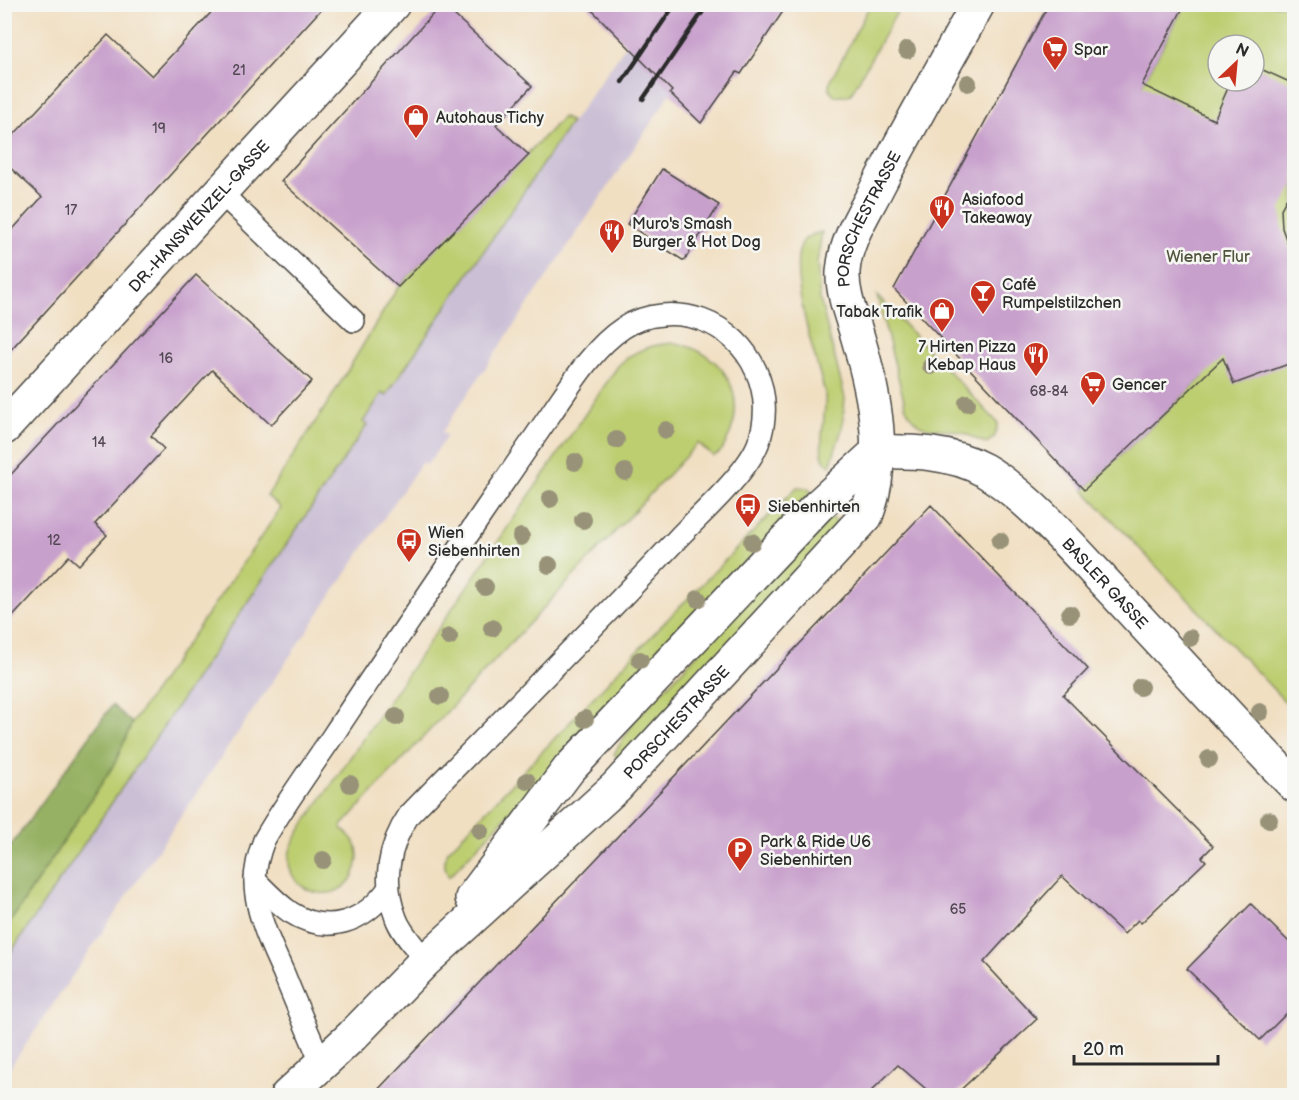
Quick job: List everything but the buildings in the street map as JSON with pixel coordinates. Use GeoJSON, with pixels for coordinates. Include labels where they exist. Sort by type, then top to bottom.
{"type":"FeatureCollection","features":[{"type":"Feature","properties":{"kind":"street","name":"DR.-HANSWENZEL-GASSE"},"geometry":{"type":"LineString","coordinates":[[4,428],[393,4]]}},
{"type":"Feature","properties":{"kind":"street","name":"PORSCHESTRASSE"},"geometry":{"type":"LineString","coordinates":[[287,1095],[322,1065],[425,961],[616,787],[866,516],[872,501],[877,425],[873,390],[844,291],[843,273],[847,249],[889,165],[978,4]]}},
{"type":"Feature","properties":{"kind":"street","name":"BASLER GASSE"},"geometry":{"type":"LineString","coordinates":[[877,452],[899,451],[946,456],[982,470],[1011,490],[1088,564],[1294,785]]}},
{"type":"Feature","properties":{"kind":"street","name":"PORSCHESTRASSE"},"geometry":{"type":"LineString","coordinates":[[425,961],[569,769],[818,506],[877,452]]}},
{"type":"Feature","properties":{"kind":"lane"},"geometry":{"type":"LineString","coordinates":[[220,192],[354,321]]}},
{"type":"Feature","properties":{"kind":"lane"},"geometry":{"type":"LineString","coordinates":[[322,1065],[268,939],[258,905],[255,880],[258,855],[273,825],[569,387],[602,345],[626,326],[655,316],[686,316],[715,326],[729,334],[750,357],[762,385],[765,416],[757,446],[750,459],[639,581],[409,814],[400,828],[389,857],[388,889],[396,919],[425,961]]}},
{"type":"Feature","properties":{"kind":"lane"},"geometry":{"type":"LineString","coordinates":[[255,880],[291,912],[309,921],[327,924],[357,917],[380,901],[388,889]]}},
{"type":"Feature","properties":{"kind":"shaded area"},"geometry":{"type":"Polygon","coordinates":[[[654,5],[702,45],[442,432],[447,436],[427,465],[422,462],[5,1075],[5,961],[367,425],[363,422],[382,392],[387,395],[528,185],[654,5]]]}},
{"type":"Feature","properties":{"kind":"green space"},"geometry":{"type":"Polygon","coordinates":[[[870,5],[901,5],[851,94],[835,96],[829,89],[829,84],[870,5]]]}},
{"type":"Feature","properties":{"kind":"green space","name":"Wiener Flur"},"geometry":{"type":"Polygon","coordinates":[[[1185,5],[1294,5],[1294,711],[1084,490],[1203,377],[1119,291],[1114,137],[1185,5]]]}},
{"type":"Feature","properties":{"kind":"green space"},"geometry":{"type":"Polygon","coordinates":[[[563,117],[571,122],[386,396],[382,393],[363,422],[367,425],[5,961],[5,930],[115,763],[132,723],[281,508],[267,496],[331,398],[398,287],[563,117]]]}},
{"type":"Feature","properties":{"kind":"green space"},"geometry":{"type":"Polygon","coordinates":[[[822,232],[817,263],[820,299],[845,398],[842,429],[830,466],[826,463],[821,449],[825,393],[804,317],[798,274],[798,256],[802,243],[808,237],[822,232]]]}},
{"type":"Feature","properties":{"kind":"green space"},"geometry":{"type":"Polygon","coordinates":[[[877,296],[998,423],[995,436],[987,443],[960,432],[923,426],[912,417],[906,408],[877,296]]]}},
{"type":"Feature","properties":{"kind":"green space"},"geometry":{"type":"Polygon","coordinates":[[[675,343],[707,356],[728,378],[735,407],[733,423],[722,450],[713,456],[698,443],[341,827],[353,840],[358,851],[356,868],[349,881],[339,890],[327,893],[315,892],[303,887],[294,878],[289,866],[290,851],[296,836],[308,818],[618,366],[630,356],[644,349],[675,343]]]}},
{"type":"Feature","properties":{"kind":"green space"},"geometry":{"type":"Polygon","coordinates":[[[797,487],[807,488],[812,492],[449,877],[445,864],[448,851],[660,627],[797,487]]]}},
{"type":"Feature","properties":{"kind":"green space"},"geometry":{"type":"Polygon","coordinates":[[[829,515],[842,527],[623,763],[614,754],[634,721],[829,515]]]}},
{"type":"Feature","properties":{"kind":"green space"},"geometry":{"type":"Polygon","coordinates":[[[112,705],[132,723],[115,763],[5,930],[5,854],[112,705]]]}},
{"type":"Feature","properties":{"kind":"railway"},"geometry":{"type":"LineString","coordinates":[[622,82],[675,4]]}},
{"type":"Feature","properties":{"kind":"railway"},"geometry":{"type":"LineString","coordinates":[[643,99],[708,4]]}},
{"type":"Feature","properties":{"kind":"place","name":"Spar"},"geometry":{"type":"Point","coordinates":[1055,72]}},
{"type":"Feature","properties":{"kind":"place","name":"Autohaus Tichy"},"geometry":{"type":"Point","coordinates":[416,140]}},
{"type":"Feature","properties":{"kind":"place","name":"Asiafood Takeaway"},"geometry":{"type":"Point","coordinates":[942,231]}},
{"type":"Feature","properties":{"kind":"place","name":"Muro's Smash Burger & Hot Dog"},"geometry":{"type":"Point","coordinates":[612,255]}},
{"type":"Feature","properties":{"kind":"place","name":"Café Rumpelstilzchen"},"geometry":{"type":"Point","coordinates":[983,316]}},
{"type":"Feature","properties":{"kind":"place","name":"Tabak Trafik"},"geometry":{"type":"Point","coordinates":[942,334]}},
{"type":"Feature","properties":{"kind":"place","name":"7 Hirten Pizza Kebap Haus"},"geometry":{"type":"Point","coordinates":[1036,378]}},
{"type":"Feature","properties":{"kind":"place","name":"Gencer"},"geometry":{"type":"Point","coordinates":[1093,407]}},
{"type":"Feature","properties":{"kind":"place","name":"Siebenhirten"},"geometry":{"type":"Point","coordinates":[748,529]}},
{"type":"Feature","properties":{"kind":"place","name":"Wien Siebenhirten"},"geometry":{"type":"Point","coordinates":[409,564]}},
{"type":"Feature","properties":{"kind":"place","name":"Park & Ride U6 Siebenhirten"},"geometry":{"type":"Point","coordinates":[740,873]}}]}
